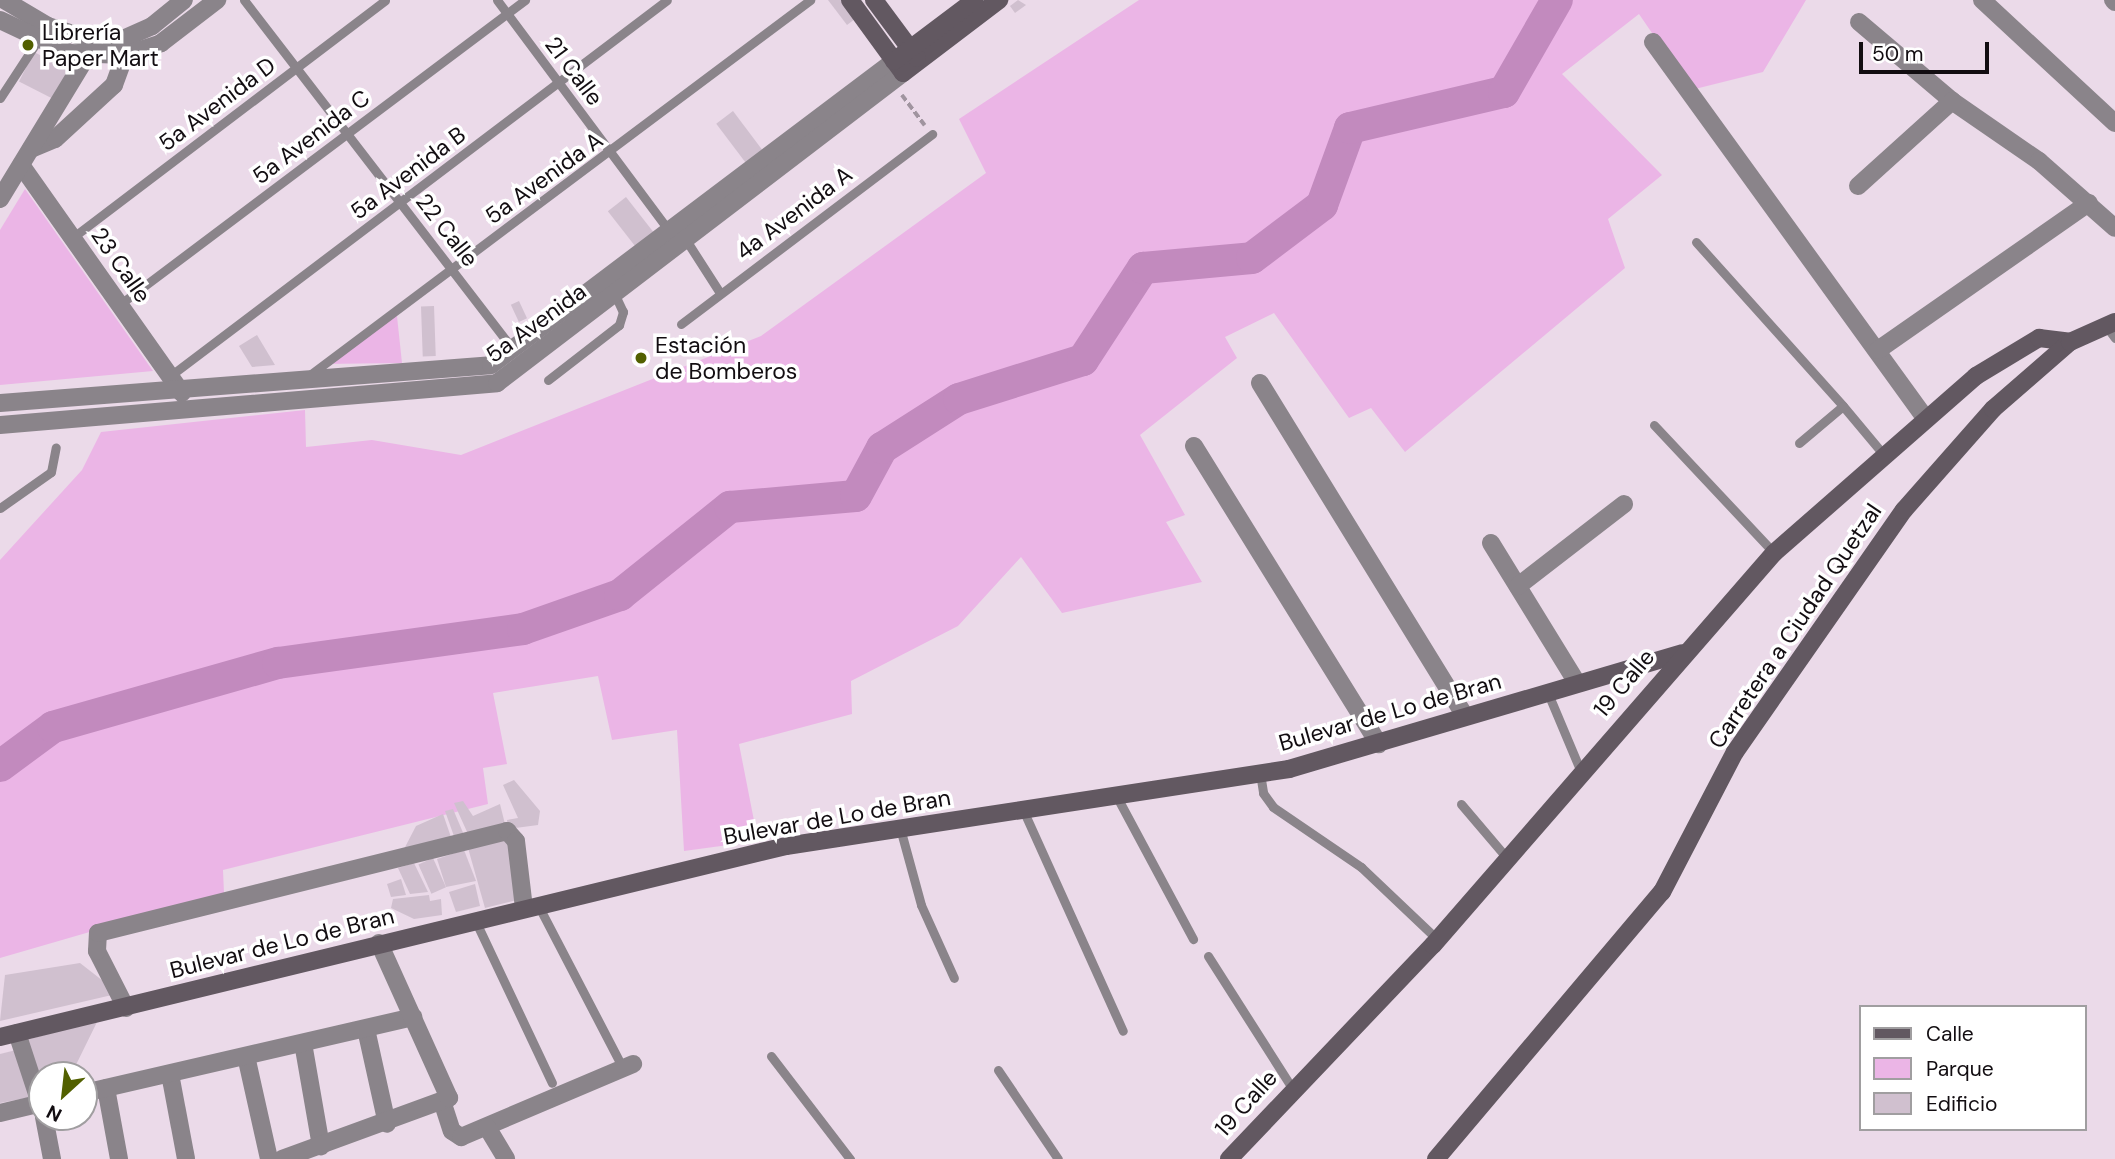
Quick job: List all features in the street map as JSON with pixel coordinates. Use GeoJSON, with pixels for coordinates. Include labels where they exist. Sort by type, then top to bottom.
{"type":"FeatureCollection","features":[{"type":"Feature","properties":{"kind":"street"},"geometry":{"type":"LineString","coordinates":[[4,0],[77,48],[123,39],[152,26],[184,0]]}},
{"type":"Feature","properties":{"kind":"street"},"geometry":{"type":"LineString","coordinates":[[0,20],[38,40],[125,55],[161,43],[217,0]]}},
{"type":"Feature","properties":{"kind":"street"},"geometry":{"type":"LineString","coordinates":[[850,0],[896,72]]}},
{"type":"Feature","properties":{"kind":"street"},"geometry":{"type":"LineString","coordinates":[[874,0],[915,55]]}},
{"type":"Feature","properties":{"kind":"street","name":"5a Avenida"},"geometry":{"type":"LineString","coordinates":[[0,403],[183,393],[479,368],[515,352],[648,260],[896,72],[975,0]]}},
{"type":"Feature","properties":{"kind":"street","name":"5a Avenida"},"geometry":{"type":"LineString","coordinates":[[915,55],[999,0]]}},
{"type":"Feature","properties":{"kind":"street"},"geometry":{"type":"LineString","coordinates":[[1982,0],[2115,123]]}},
{"type":"Feature","properties":{"kind":"street"},"geometry":{"type":"LineString","coordinates":[[1859,22],[1952,101],[2039,161],[2115,228]]}},
{"type":"Feature","properties":{"kind":"street"},"geometry":{"type":"LineString","coordinates":[[1653,42],[1926,418]]}},
{"type":"Feature","properties":{"kind":"street"},"geometry":{"type":"LineString","coordinates":[[0,199],[31,149],[77,48]]}},
{"type":"Feature","properties":{"kind":"street"},"geometry":{"type":"LineString","coordinates":[[31,149],[55,139],[114,85],[125,55]]}},
{"type":"Feature","properties":{"kind":"street"},"geometry":{"type":"LineString","coordinates":[[1858,186],[1952,101]]}},
{"type":"Feature","properties":{"kind":"street","name":"23 Calle"},"geometry":{"type":"LineString","coordinates":[[21,165],[183,393]]}},
{"type":"Feature","properties":{"kind":"street"},"geometry":{"type":"LineString","coordinates":[[1878,350],[2089,203]]}},
{"type":"Feature","properties":{"kind":"street","name":"5a Avenida"},"geometry":{"type":"LineString","coordinates":[[0,425],[497,383],[615,295],[648,260]]}},
{"type":"Feature","properties":{"kind":"street","name":"19 Calle"},"geometry":{"type":"LineString","coordinates":[[1229,1159],[1292,1088],[1437,939],[1682,653],[1774,553],[1926,418],[2011,352],[2039,338],[2070,342],[2112,329]]}},
{"type":"Feature","properties":{"kind":"street","name":"Carretera a Ciudad Quetzal"},"geometry":{"type":"LineString","coordinates":[[1436,1159],[1662,892],[1691,846],[1735,752],[1905,510],[1993,410],[2070,342]]}},
{"type":"Feature","properties":{"kind":"street"},"geometry":{"type":"LineString","coordinates":[[1260,383],[1464,714]]}},
{"type":"Feature","properties":{"kind":"street"},"geometry":{"type":"LineString","coordinates":[[95,398],[97,417]]}},
{"type":"Feature","properties":{"kind":"street"},"geometry":{"type":"LineString","coordinates":[[1194,446],[1379,744]]}},
{"type":"Feature","properties":{"kind":"street"},"geometry":{"type":"LineString","coordinates":[[1518,586],[1624,504]]}},
{"type":"Feature","properties":{"kind":"street"},"geometry":{"type":"LineString","coordinates":[[1491,542],[1577,683]]}},
{"type":"Feature","properties":{"kind":"street","name":"Bulevar de Lo de Bran"},"geometry":{"type":"LineString","coordinates":[[8,1035],[786,846],[1118,799],[1260,774],[1379,744],[1464,714],[1682,653]]}},
{"type":"Feature","properties":{"kind":"street"},"geometry":{"type":"LineString","coordinates":[[126,1008],[97,951],[98,933],[507,831],[516,841],[531,907]]}},
{"type":"Feature","properties":{"kind":"street"},"geometry":{"type":"LineString","coordinates":[[282,1159],[443,1104],[450,1090],[380,943]]}},
{"type":"Feature","properties":{"kind":"street"},"geometry":{"type":"LineString","coordinates":[[98,1090],[413,1017]]}},
{"type":"Feature","properties":{"kind":"street"},"geometry":{"type":"LineString","coordinates":[[366,1029],[387,1124]]}},
{"type":"Feature","properties":{"kind":"street"},"geometry":{"type":"LineString","coordinates":[[8,1035],[28,1078]]}},
{"type":"Feature","properties":{"kind":"street"},"geometry":{"type":"LineString","coordinates":[[303,1043],[321,1146]]}},
{"type":"Feature","properties":{"kind":"street"},"geometry":{"type":"LineString","coordinates":[[246,1056],[269,1159]]}},
{"type":"Feature","properties":{"kind":"street"},"geometry":{"type":"LineString","coordinates":[[443,1104],[452,1131],[460,1137],[487,1127],[626,1061]]}},
{"type":"Feature","properties":{"kind":"street"},"geometry":{"type":"LineString","coordinates":[[170,1074],[186,1159]]}},
{"type":"Feature","properties":{"kind":"street"},"geometry":{"type":"LineString","coordinates":[[106,1088],[120,1159]]}},
{"type":"Feature","properties":{"kind":"street"},"geometry":{"type":"LineString","coordinates":[[0,1113],[28,1110]]}},
{"type":"Feature","properties":{"kind":"street"},"geometry":{"type":"LineString","coordinates":[[487,1127],[506,1159]]}},
{"type":"Feature","properties":{"kind":"street"},"geometry":{"type":"LineString","coordinates":[[47,1131],[52,1159]]}},
{"type":"Feature","properties":{"kind":"lane","name":"22 Calle"},"geometry":{"type":"LineString","coordinates":[[244,0],[453,268],[515,352]]}},
{"type":"Feature","properties":{"kind":"lane","name":"5a Avenida D"},"geometry":{"type":"LineString","coordinates":[[72,238],[385,0]]}},
{"type":"Feature","properties":{"kind":"lane","name":"21 Calle"},"geometry":{"type":"LineString","coordinates":[[497,0],[720,293]]}},
{"type":"Feature","properties":{"kind":"lane","name":"5a Avenida C"},"geometry":{"type":"LineString","coordinates":[[119,305],[525,0]]}},
{"type":"Feature","properties":{"kind":"lane","name":"5a Avenida B"},"geometry":{"type":"LineString","coordinates":[[170,376],[667,0]]}},
{"type":"Feature","properties":{"kind":"lane","name":"5a Avenida A"},"geometry":{"type":"LineString","coordinates":[[298,384],[611,153],[810,0]]}},
{"type":"Feature","properties":{"kind":"lane"},"geometry":{"type":"LineString","coordinates":[[0,98],[38,40]]}},
{"type":"Feature","properties":{"kind":"lane","name":"4a Avenida A"},"geometry":{"type":"LineString","coordinates":[[681,324],[932,134]]}},
{"type":"Feature","properties":{"kind":"lane"},"geometry":{"type":"LineString","coordinates":[[1696,242],[1843,406],[1884,456]]}},
{"type":"Feature","properties":{"kind":"lane"},"geometry":{"type":"LineString","coordinates":[[548,380],[619,325],[623,312],[615,295]]}},
{"type":"Feature","properties":{"kind":"lane"},"geometry":{"type":"LineString","coordinates":[[1799,443],[1843,406]]}},
{"type":"Feature","properties":{"kind":"lane"},"geometry":{"type":"LineString","coordinates":[[1654,425],[1774,553]]}},
{"type":"Feature","properties":{"kind":"lane"},"geometry":{"type":"LineString","coordinates":[[0,508],[51,472],[56,447]]}},
{"type":"Feature","properties":{"kind":"lane"},"geometry":{"type":"LineString","coordinates":[[1547,691],[1581,772]]}},
{"type":"Feature","properties":{"kind":"lane"},"geometry":{"type":"LineString","coordinates":[[1260,774],[1263,793],[1273,807],[1361,867],[1437,939]]}},
{"type":"Feature","properties":{"kind":"lane"},"geometry":{"type":"LineString","coordinates":[[1118,799],[1193,939]]}},
{"type":"Feature","properties":{"kind":"lane"},"geometry":{"type":"LineString","coordinates":[[1461,804],[1507,858]]}},
{"type":"Feature","properties":{"kind":"lane"},"geometry":{"type":"LineString","coordinates":[[1024,812],[1123,1031]]}},
{"type":"Feature","properties":{"kind":"lane"},"geometry":{"type":"LineString","coordinates":[[900,828],[921,905],[954,978]]}},
{"type":"Feature","properties":{"kind":"lane"},"geometry":{"type":"LineString","coordinates":[[531,907],[626,1061]]}},
{"type":"Feature","properties":{"kind":"lane"},"geometry":{"type":"LineString","coordinates":[[475,920],[552,1083]]}},
{"type":"Feature","properties":{"kind":"lane"},"geometry":{"type":"LineString","coordinates":[[1208,956],[1292,1088]]}},
{"type":"Feature","properties":{"kind":"lane"},"geometry":{"type":"LineString","coordinates":[[771,1056],[849,1159]]}},
{"type":"Feature","properties":{"kind":"lane"},"geometry":{"type":"LineString","coordinates":[[998,1070],[1058,1159]]}},
{"type":"Feature","properties":{"kind":"path"},"geometry":{"type":"LineString","coordinates":[[896,72],[932,134]]}},
{"type":"Feature","properties":{"kind":"green space"},"geometry":{"type":"Polygon","coordinates":[[[1139,0],[1806,0],[1763,72],[1691,90],[1639,14],[1562,74],[1662,175],[1608,219],[1625,268],[1405,452],[1371,408],[1349,418],[1274,313],[1225,337],[1237,358],[1140,435],[1185,515],[1166,522],[1202,582],[1062,613],[1021,557],[958,626],[851,681],[852,714],[739,744],[758,841],[684,851],[677,730],[612,740],[598,676],[493,693],[507,764],[483,768],[488,804],[223,870],[224,893],[0,958],[0,560],[82,470],[101,432],[305,410],[306,447],[372,440],[461,455],[761,336],[986,173],[959,119],[1139,0]]]}},
{"type":"Feature","properties":{"kind":"green space"},"geometry":{"type":"Polygon","coordinates":[[[25,189],[153,371],[0,385],[0,230],[25,189]]]}},
{"type":"Feature","properties":{"kind":"green space"},"geometry":{"type":"Polygon","coordinates":[[[396,307],[402,363],[323,364],[396,307]]]}},
{"type":"Feature","properties":{"kind":"building"},"geometry":{"type":"Polygon","coordinates":[[[828,0],[847,0],[859,16],[847,25],[828,0]]]}},
{"type":"Feature","properties":{"kind":"building"},"geometry":{"type":"Polygon","coordinates":[[[1018,0],[1026,5],[1015,13],[1010,6],[1018,0]]]}},
{"type":"Feature","properties":{"kind":"building"},"geometry":{"type":"Polygon","coordinates":[[[34,52],[73,72],[58,101],[19,81],[34,52]]]}},
{"type":"Feature","properties":{"kind":"building"},"geometry":{"type":"Polygon","coordinates":[[[733,111],[763,151],[746,164],[716,124],[733,111]]]}},
{"type":"Feature","properties":{"kind":"building"},"geometry":{"type":"Polygon","coordinates":[[[626,197],[654,233],[636,247],[608,211],[626,197]]]}},
{"type":"Feature","properties":{"kind":"building"},"geometry":{"type":"Polygon","coordinates":[[[519,301],[527,318],[519,322],[511,305],[519,301]]]}},
{"type":"Feature","properties":{"kind":"building"},"geometry":{"type":"Polygon","coordinates":[[[421,306],[434,306],[436,356],[423,356],[421,306]]]}},
{"type":"Feature","properties":{"kind":"building"},"geometry":{"type":"Polygon","coordinates":[[[257,335],[275,365],[252,367],[239,346],[257,335]]]}},
{"type":"Feature","properties":{"kind":"building"},"geometry":{"type":"Polygon","coordinates":[[[514,780],[540,811],[538,825],[508,829],[507,820],[518,818],[503,785],[514,780]]]}},
{"type":"Feature","properties":{"kind":"building"},"geometry":{"type":"Polygon","coordinates":[[[463,801],[473,816],[500,804],[505,824],[468,834],[454,803],[463,801]]]}},
{"type":"Feature","properties":{"kind":"building"},"geometry":{"type":"Polygon","coordinates":[[[453,809],[464,835],[455,839],[445,811],[453,809]]]}},
{"type":"Feature","properties":{"kind":"building"},"geometry":{"type":"Polygon","coordinates":[[[443,814],[452,840],[402,853],[416,826],[443,814]]]}},
{"type":"Feature","properties":{"kind":"building"},"geometry":{"type":"Polygon","coordinates":[[[510,836],[517,900],[485,908],[468,848],[510,836]]]}},
{"type":"Feature","properties":{"kind":"building"},"geometry":{"type":"Polygon","coordinates":[[[464,850],[476,881],[446,887],[437,859],[464,850]]]}},
{"type":"Feature","properties":{"kind":"building"},"geometry":{"type":"Polygon","coordinates":[[[433,858],[446,887],[431,894],[418,865],[433,858]]]}},
{"type":"Feature","properties":{"kind":"building"},"geometry":{"type":"Polygon","coordinates":[[[414,863],[428,892],[410,894],[398,868],[414,863]]]}},
{"type":"Feature","properties":{"kind":"building"},"geometry":{"type":"Polygon","coordinates":[[[401,879],[406,895],[391,897],[387,884],[401,879]]]}},
{"type":"Feature","properties":{"kind":"building"},"geometry":{"type":"Polygon","coordinates":[[[475,884],[480,906],[456,912],[449,892],[475,884]]]}},
{"type":"Feature","properties":{"kind":"building"},"geometry":{"type":"Polygon","coordinates":[[[429,895],[430,901],[441,899],[442,915],[414,919],[391,908],[393,899],[429,895]]]}},
{"type":"Feature","properties":{"kind":"building"},"geometry":{"type":"Polygon","coordinates":[[[80,963],[107,984],[112,995],[0,1021],[5,975],[80,963]]]}},
{"type":"Feature","properties":{"kind":"building"},"geometry":{"type":"Polygon","coordinates":[[[98,1020],[78,1061],[31,1061],[23,1041],[98,1020]]]}},
{"type":"Feature","properties":{"kind":"building"},"geometry":{"type":"Polygon","coordinates":[[[16,1050],[28,1088],[28,1098],[0,1103],[0,1054],[16,1050]]]}},
{"type":"Feature","properties":{"kind":"waterway"},"geometry":{"type":"LineString","coordinates":[[0,766],[53,727],[278,663],[523,629],[620,595],[730,507],[856,496],[882,448],[959,399],[1083,360],[1143,268],[1252,258],[1322,205],[1350,128],[1504,92],[1557,0]]}},
{"type":"Feature","properties":{"kind":"place","name":"Librería Paper Mart"},"geometry":{"type":"Point","coordinates":[28,45]}},
{"type":"Feature","properties":{"kind":"place","name":"Estación de Bomberos"},"geometry":{"type":"Point","coordinates":[641,358]}}]}
